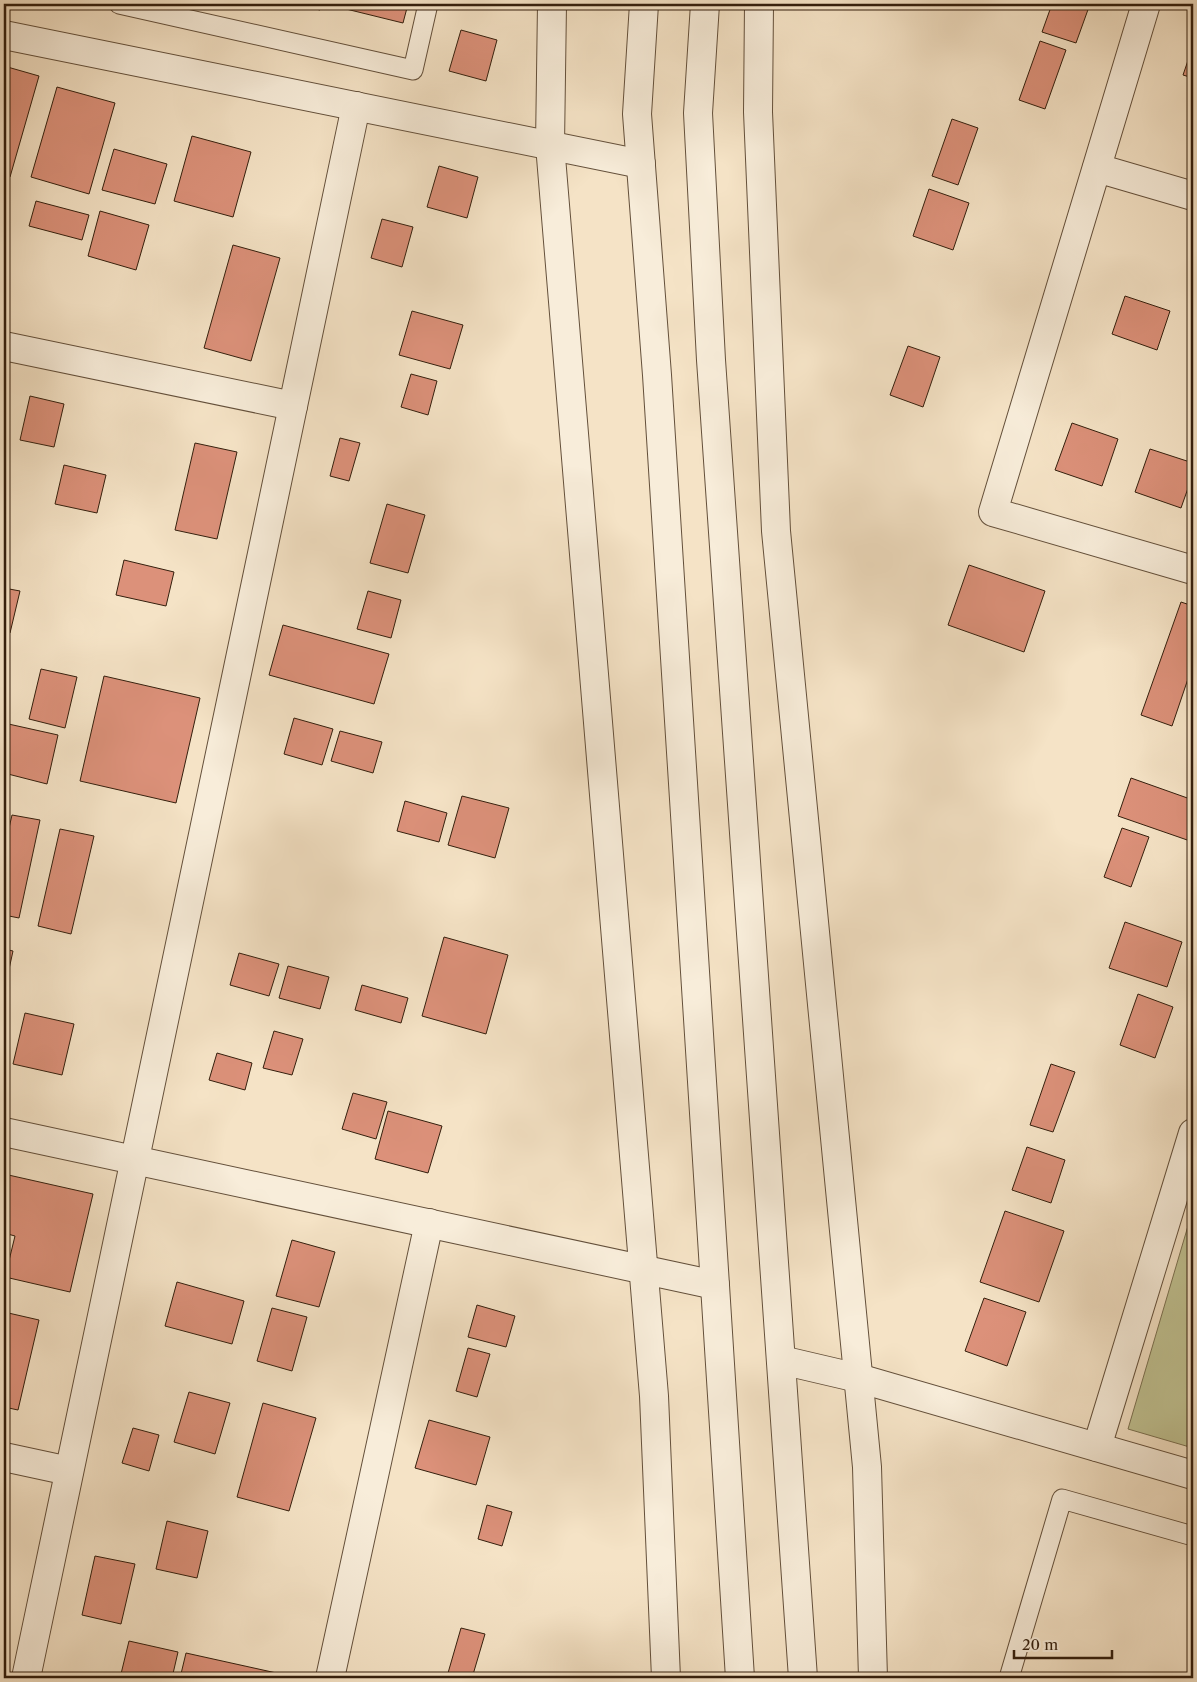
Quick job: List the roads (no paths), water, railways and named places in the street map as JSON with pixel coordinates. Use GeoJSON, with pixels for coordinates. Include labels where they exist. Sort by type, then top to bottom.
{"type":"FeatureCollection","features":[{"type":"Feature","properties":{"kind":"street"},"geometry":{"type":"LineString","coordinates":[[552,4],[550,146],[654,1396],[666,1678]]}},
{"type":"Feature","properties":{"kind":"street"},"geometry":{"type":"LineString","coordinates":[[644,4],[637,114],[657,376],[740,1678]]}},
{"type":"Feature","properties":{"kind":"street"},"geometry":{"type":"LineString","coordinates":[[704,4],[698,113],[711,360],[803,1678]]}},
{"type":"Feature","properties":{"kind":"street"},"geometry":{"type":"LineString","coordinates":[[759,4],[758,112],[776,531],[867,1467],[875,1678]]}},
{"type":"Feature","properties":{"kind":"street"},"geometry":{"type":"LineString","coordinates":[[1146,4],[993,512],[1193,570]]}},
{"type":"Feature","properties":{"kind":"street"},"geometry":{"type":"LineString","coordinates":[[4,35],[641,164]]}},
{"type":"Feature","properties":{"kind":"street"},"geometry":{"type":"LineString","coordinates":[[26,1678],[356,106]]}},
{"type":"Feature","properties":{"kind":"street"},"geometry":{"type":"LineString","coordinates":[[1096,168],[1193,196]]}},
{"type":"Feature","properties":{"kind":"street"},"geometry":{"type":"LineString","coordinates":[[4,346],[293,406]]}},
{"type":"Feature","properties":{"kind":"street"},"geometry":{"type":"LineString","coordinates":[[4,1132],[715,1285]]}},
{"type":"Feature","properties":{"kind":"street"},"geometry":{"type":"LineString","coordinates":[[1097,1447],[1193,1133]]}},
{"type":"Feature","properties":{"kind":"street"},"geometry":{"type":"LineString","coordinates":[[330,1678],[429,1223]]}},
{"type":"Feature","properties":{"kind":"street"},"geometry":{"type":"LineString","coordinates":[[781,1360],[858,1378],[1193,1475]]}},
{"type":"Feature","properties":{"kind":"street"},"geometry":{"type":"LineString","coordinates":[[4,1457],[70,1471]]}},
{"type":"Feature","properties":{"kind":"lane"},"geometry":{"type":"LineString","coordinates":[[118,4],[413,70],[428,4]]}},
{"type":"Feature","properties":{"kind":"lane"},"geometry":{"type":"LineString","coordinates":[[1009,1678],[1062,1500],[1193,1536]]}}]}
